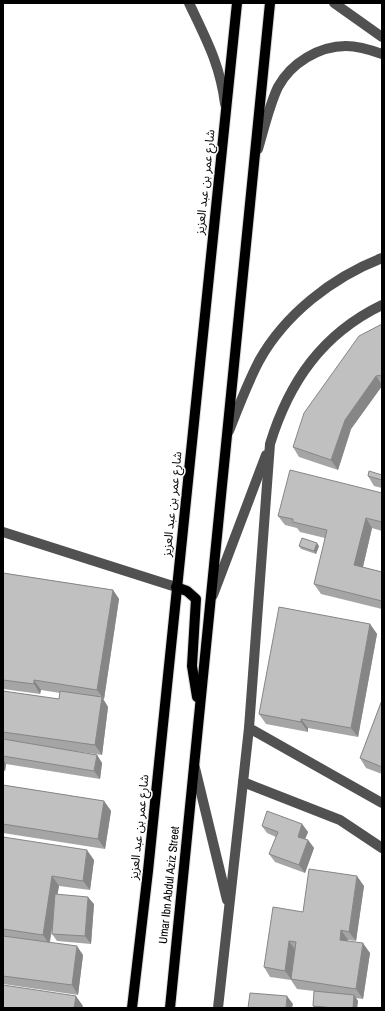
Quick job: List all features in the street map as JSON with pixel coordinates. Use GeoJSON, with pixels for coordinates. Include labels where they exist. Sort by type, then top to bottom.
{"type":"FeatureCollection","features":[{"type":"Feature","properties":{"kind":"main road","name":"شارع عمر بن عبد العزيز"},"geometry":{"type":"LineString","coordinates":[[132,1008],[148,872],[237,3]]}},
{"type":"Feature","properties":{"kind":"main road"},"geometry":{"type":"LineString","coordinates":[[194,765],[270,3]]}},
{"type":"Feature","properties":{"kind":"main road"},"geometry":{"type":"LineString","coordinates":[[176,587],[187,591],[196,599],[192,666],[199,715]]}},
{"type":"Feature","properties":{"kind":"main road","name":"Umar Ibn Abdul Aziz Street"},"geometry":{"type":"LineString","coordinates":[[170,1008],[194,765]]}},
{"type":"Feature","properties":{"kind":"street"},"geometry":{"type":"LineString","coordinates":[[190,3],[216,60],[222,80],[226,112]]}},
{"type":"Feature","properties":{"kind":"street"},"geometry":{"type":"LineString","coordinates":[[334,3],[382,38]]}},
{"type":"Feature","properties":{"kind":"street"},"geometry":{"type":"LineString","coordinates":[[256,152],[278,88],[295,66],[319,51],[331,47],[347,46],[366,48],[382,54]]}},
{"type":"Feature","properties":{"kind":"street"},"geometry":{"type":"LineString","coordinates":[[226,439],[260,360],[289,322],[329,286],[382,258]]}},
{"type":"Feature","properties":{"kind":"street"},"geometry":{"type":"LineString","coordinates":[[210,603],[270,444],[280,413],[309,364],[328,342],[352,323],[382,305]]}},
{"type":"Feature","properties":{"kind":"street"},"geometry":{"type":"LineString","coordinates":[[218,1008],[228,906],[249,728],[270,444]]}},
{"type":"Feature","properties":{"kind":"street"},"geometry":{"type":"LineString","coordinates":[[3,532],[176,587]]}},
{"type":"Feature","properties":{"kind":"street"},"geometry":{"type":"LineString","coordinates":[[249,728],[382,803]]}},
{"type":"Feature","properties":{"kind":"street"},"geometry":{"type":"LineString","coordinates":[[194,765],[228,906]]}},
{"type":"Feature","properties":{"kind":"street"},"geometry":{"type":"LineString","coordinates":[[243,782],[340,820],[382,848]]}},
{"type":"Feature","properties":{"kind":"building"},"geometry":{"type":"Polygon","coordinates":[[[382,324],[382,375],[376,376],[345,420],[331,460],[293,447],[304,413],[359,336],[382,324]]]}},
{"type":"Feature","properties":{"kind":"building"},"geometry":{"type":"Polygon","coordinates":[[[290,470],[382,493],[382,522],[366,518],[354,565],[382,572],[382,601],[314,584],[327,530],[293,522],[293,519],[278,516],[290,470]]]}},
{"type":"Feature","properties":{"kind":"building"},"geometry":{"type":"Polygon","coordinates":[[[369,471],[382,475],[382,480],[368,476],[369,471]]]}},
{"type":"Feature","properties":{"kind":"building"},"geometry":{"type":"Polygon","coordinates":[[[302,538],[317,543],[314,551],[299,546],[302,538]]]}},
{"type":"Feature","properties":{"kind":"building"},"geometry":{"type":"Polygon","coordinates":[[[3,573],[113,590],[97,690],[34,680],[34,684],[3,680],[3,573]]]}},
{"type":"Feature","properties":{"kind":"building"},"geometry":{"type":"Polygon","coordinates":[[[279,607],[370,624],[351,728],[301,719],[301,722],[259,714],[279,607]]]}},
{"type":"Feature","properties":{"kind":"building"},"geometry":{"type":"Polygon","coordinates":[[[3,691],[59,699],[60,691],[102,697],[95,745],[3,732],[3,691]]]}},
{"type":"Feature","properties":{"kind":"building"},"geometry":{"type":"Polygon","coordinates":[[[382,700],[382,767],[360,758],[382,700]]]}},
{"type":"Feature","properties":{"kind":"building"},"geometry":{"type":"Polygon","coordinates":[[[3,739],[97,755],[94,771],[3,756],[3,739]]]}},
{"type":"Feature","properties":{"kind":"building"},"geometry":{"type":"Polygon","coordinates":[[[3,785],[104,801],[98,839],[3,824],[3,785]]]}},
{"type":"Feature","properties":{"kind":"building"},"geometry":{"type":"Polygon","coordinates":[[[267,811],[302,824],[298,837],[308,840],[299,865],[269,854],[278,832],[262,826],[267,811]]]}},
{"type":"Feature","properties":{"kind":"building"},"geometry":{"type":"Polygon","coordinates":[[[3,837],[87,850],[83,881],[52,876],[43,935],[3,929],[3,837]]]}},
{"type":"Feature","properties":{"kind":"building"},"geometry":{"type":"Polygon","coordinates":[[[309,869],[357,876],[349,932],[341,930],[340,940],[363,943],[356,989],[291,979],[296,942],[289,941],[285,971],[264,967],[273,907],[303,912],[309,869]]]}},
{"type":"Feature","properties":{"kind":"building"},"geometry":{"type":"Polygon","coordinates":[[[55,894],[88,897],[85,936],[52,934],[55,894]]]}},
{"type":"Feature","properties":{"kind":"building"},"geometry":{"type":"Polygon","coordinates":[[[3,936],[77,946],[72,985],[3,976],[3,936]]]}},
{"type":"Feature","properties":{"kind":"building"},"geometry":{"type":"Polygon","coordinates":[[[3,985],[76,996],[74,1008],[3,1008],[3,985]]]}},
{"type":"Feature","properties":{"kind":"building"},"geometry":{"type":"Polygon","coordinates":[[[314,991],[354,995],[353,1008],[313,1006],[314,991]]]}},
{"type":"Feature","properties":{"kind":"building"},"geometry":{"type":"Polygon","coordinates":[[[250,993],[287,996],[286,1008],[248,1008],[250,993]]]}}]}
